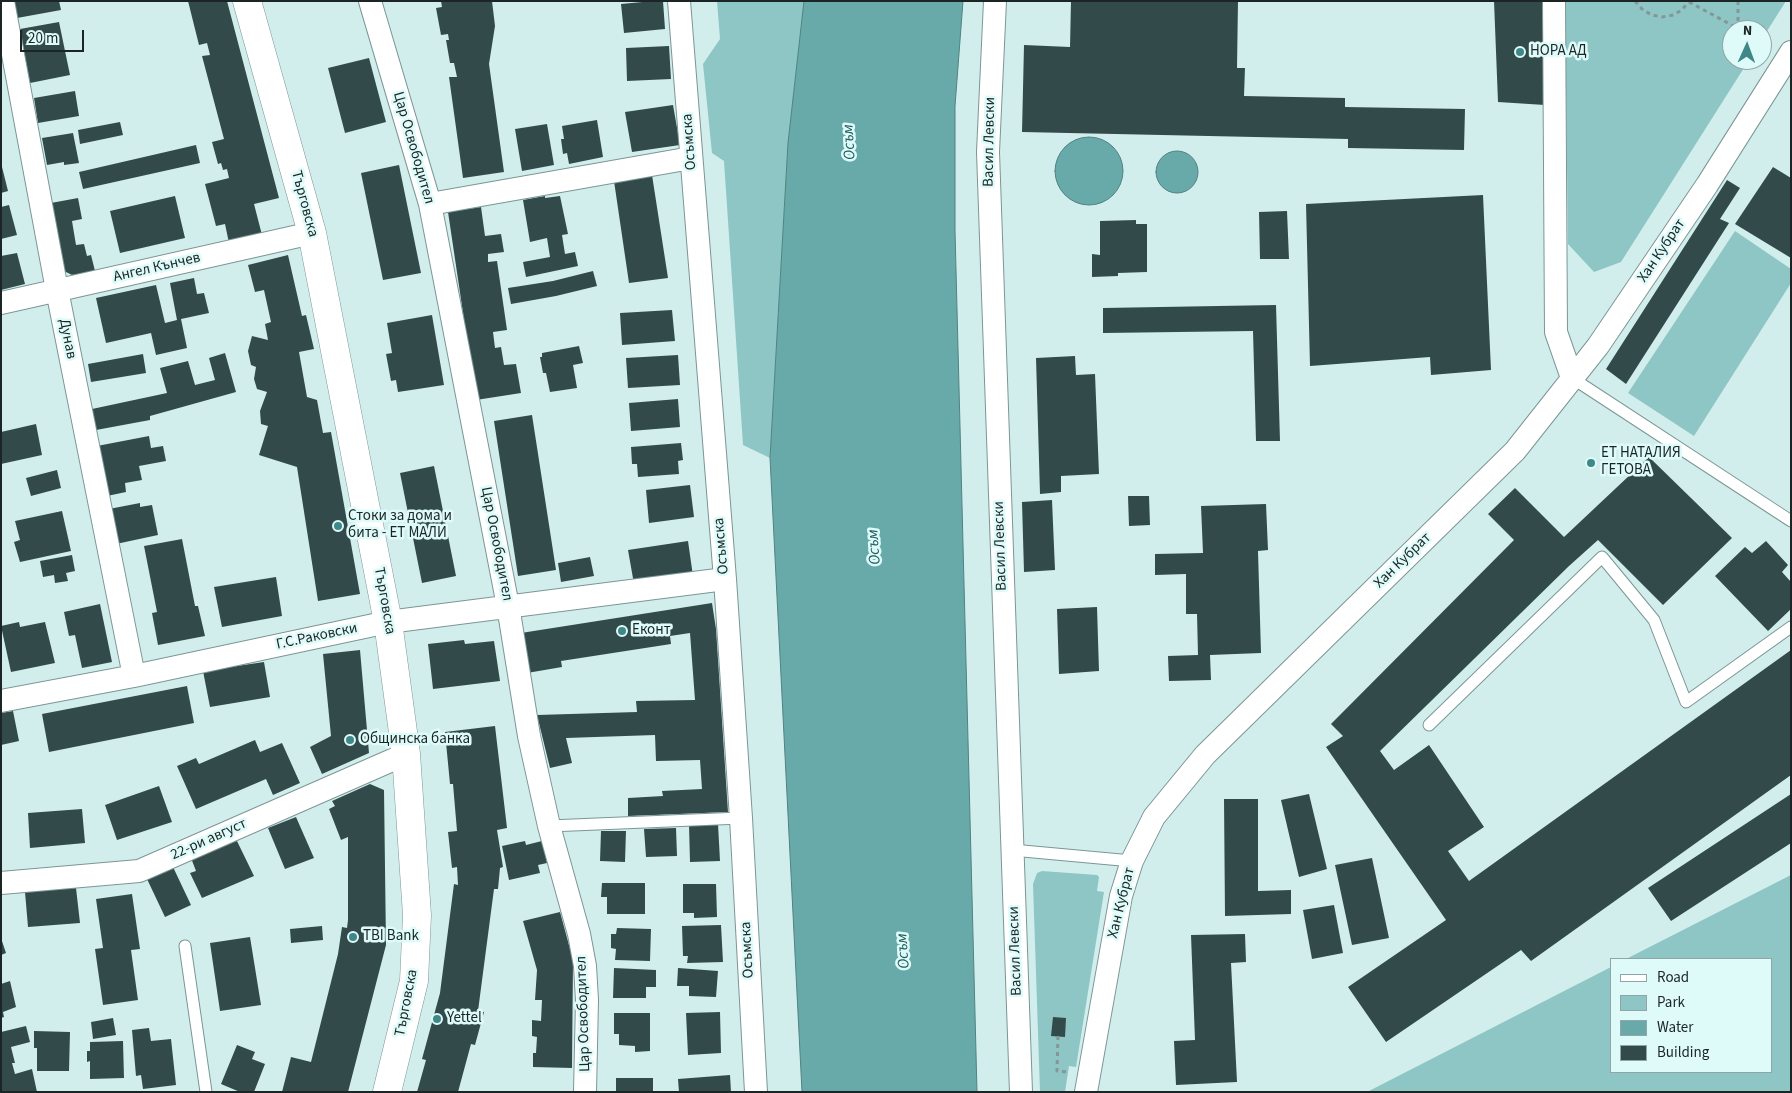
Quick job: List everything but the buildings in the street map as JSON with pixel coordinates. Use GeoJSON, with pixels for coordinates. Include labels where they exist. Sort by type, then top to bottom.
{"type":"FeatureCollection","features":[{"type":"Feature","properties":{"kind":"street","name":"Дунав"},"geometry":{"type":"LineString","coordinates":[[3,1],[57,290],[134,676]]}},
{"type":"Feature","properties":{"kind":"street","name":"Търговска"},"geometry":{"type":"LineString","coordinates":[[247,1],[312,233],[388,622],[406,754],[417,915],[414,981],[387,1092]]}},
{"type":"Feature","properties":{"kind":"street","name":"Цар Освободител"},"geometry":{"type":"LineString","coordinates":[[370,1],[430,204],[508,606],[530,736],[549,826],[579,934],[585,966],[585,1092]]}},
{"type":"Feature","properties":{"kind":"street","name":"Осъмска"},"geometry":{"type":"LineString","coordinates":[[679,1],[741,818],[756,1092]]}},
{"type":"Feature","properties":{"kind":"street","name":"Васил Левски"},"geometry":{"type":"LineString","coordinates":[[995,1],[988,152],[1021,1092]]}},
{"type":"Feature","properties":{"kind":"street"},"geometry":{"type":"LineString","coordinates":[[1554,1],[1556,332],[1572,378]]}},
{"type":"Feature","properties":{"kind":"street","name":"Хан Кубрат"},"geometry":{"type":"LineString","coordinates":[[1086,1092],[1121,896],[1132,861],[1154,817],[1205,755],[1515,451],[1598,346],[1702,193],[1791,52]]}},
{"type":"Feature","properties":{"kind":"street"},"geometry":{"type":"LineString","coordinates":[[430,204],[691,158]]}},
{"type":"Feature","properties":{"kind":"street","name":"Ангел Кънчев"},"geometry":{"type":"LineString","coordinates":[[1,303],[312,233]]}},
{"type":"Feature","properties":{"kind":"street","name":"Г.С.Раковски"},"geometry":{"type":"LineString","coordinates":[[1,701],[134,676],[388,622],[724,579]]}},
{"type":"Feature","properties":{"kind":"street","name":"22-ри август"},"geometry":{"type":"LineString","coordinates":[[1,883],[139,871],[406,754]]}},
{"type":"Feature","properties":{"kind":"lane"},"geometry":{"type":"LineString","coordinates":[[1572,378],[1791,521]]}},
{"type":"Feature","properties":{"kind":"lane"},"geometry":{"type":"LineString","coordinates":[[1428,725],[1602,557],[1654,620],[1686,702],[1791,627]]}},
{"type":"Feature","properties":{"kind":"lane"},"geometry":{"type":"LineString","coordinates":[[549,826],[741,818]]}},
{"type":"Feature","properties":{"kind":"lane"},"geometry":{"type":"LineString","coordinates":[[1012,850],[1132,861]]}},
{"type":"Feature","properties":{"kind":"lane"},"geometry":{"type":"LineString","coordinates":[[185,946],[206,1092]]}},
{"type":"Feature","properties":{"kind":"path"},"geometry":{"type":"LineString","coordinates":[[1635,1],[1643,10],[1652,15],[1662,16],[1673,15],[1682,10],[1689,2],[1723,20]]}},
{"type":"Feature","properties":{"kind":"path"},"geometry":{"type":"LineString","coordinates":[[1738,1],[1739,20]]}},
{"type":"Feature","properties":{"kind":"path"},"geometry":{"type":"LineString","coordinates":[[1058,1036],[1057,1071],[1071,1072]]}},
{"type":"Feature","properties":{"kind":"green space"},"geometry":{"type":"Polygon","coordinates":[[[717,1],[804,1],[788,143],[770,458],[743,445],[724,161],[712,153],[703,64],[720,39],[717,1]]]}},
{"type":"Feature","properties":{"kind":"green space"},"geometry":{"type":"Polygon","coordinates":[[[1565,1],[1786,1],[1772,23],[1772,20],[1722,20],[1722,70],[1743,70],[1621,262],[1594,272],[1568,244],[1565,1]]]}},
{"type":"Feature","properties":{"kind":"green space"},"geometry":{"type":"Polygon","coordinates":[[[1735,231],[1791,269],[1791,283],[1694,436],[1628,393],[1735,231]]]}},
{"type":"Feature","properties":{"kind":"green space"},"geometry":{"type":"Polygon","coordinates":[[[1042,871],[1097,875],[1099,877],[1097,891],[1104,892],[1076,1067],[1069,1066],[1065,1092],[1040,1092],[1033,884],[1037,873],[1042,871]]]}},
{"type":"Feature","properties":{"kind":"green space"},"geometry":{"type":"Polygon","coordinates":[[[1791,875],[1791,1092],[1367,1092],[1610,968],[1610,1073],[1772,1073],[1772,958],[1628,958],[1791,875]]]}},
{"type":"Feature","properties":{"kind":"water","name":"Осъм"},"geometry":{"type":"Polygon","coordinates":[[[804,1],[963,1],[955,106],[955,231],[977,1092],[802,1092],[770,458],[788,143],[804,1]]]}},
{"type":"Feature","properties":{"kind":"water"},"geometry":{"type":"Polygon","coordinates":[[[1089,137],[1102,140],[1113,147],[1120,158],[1123,171],[1120,184],[1113,195],[1102,202],[1089,205],[1076,202],[1065,195],[1058,184],[1055,171],[1058,158],[1065,147],[1076,140],[1089,137]]]}},
{"type":"Feature","properties":{"kind":"water"},"geometry":{"type":"Polygon","coordinates":[[[1177,151],[1192,157],[1198,172],[1192,187],[1177,193],[1162,187],[1156,172],[1162,157],[1177,151]]]}},
{"type":"Feature","properties":{"kind":"place","name":"НОРА АД"},"geometry":{"type":"Point","coordinates":[1520,52]}},
{"type":"Feature","properties":{"kind":"place","name":"ЕТ НАТАЛИЯ ГЕТОВА"},"geometry":{"type":"Point","coordinates":[1591,463]}},
{"type":"Feature","properties":{"kind":"place","name":"Стоки за дома и бита - ЕТ МАЛИ"},"geometry":{"type":"Point","coordinates":[338,526]}},
{"type":"Feature","properties":{"kind":"place","name":"Еконт"},"geometry":{"type":"Point","coordinates":[622,631]}},
{"type":"Feature","properties":{"kind":"place","name":"Общинска банка"},"geometry":{"type":"Point","coordinates":[350,740]}},
{"type":"Feature","properties":{"kind":"place","name":"TBI Bank"},"geometry":{"type":"Point","coordinates":[353,937]}},
{"type":"Feature","properties":{"kind":"place","name":"Yettel"},"geometry":{"type":"Point","coordinates":[437,1019]}}]}
